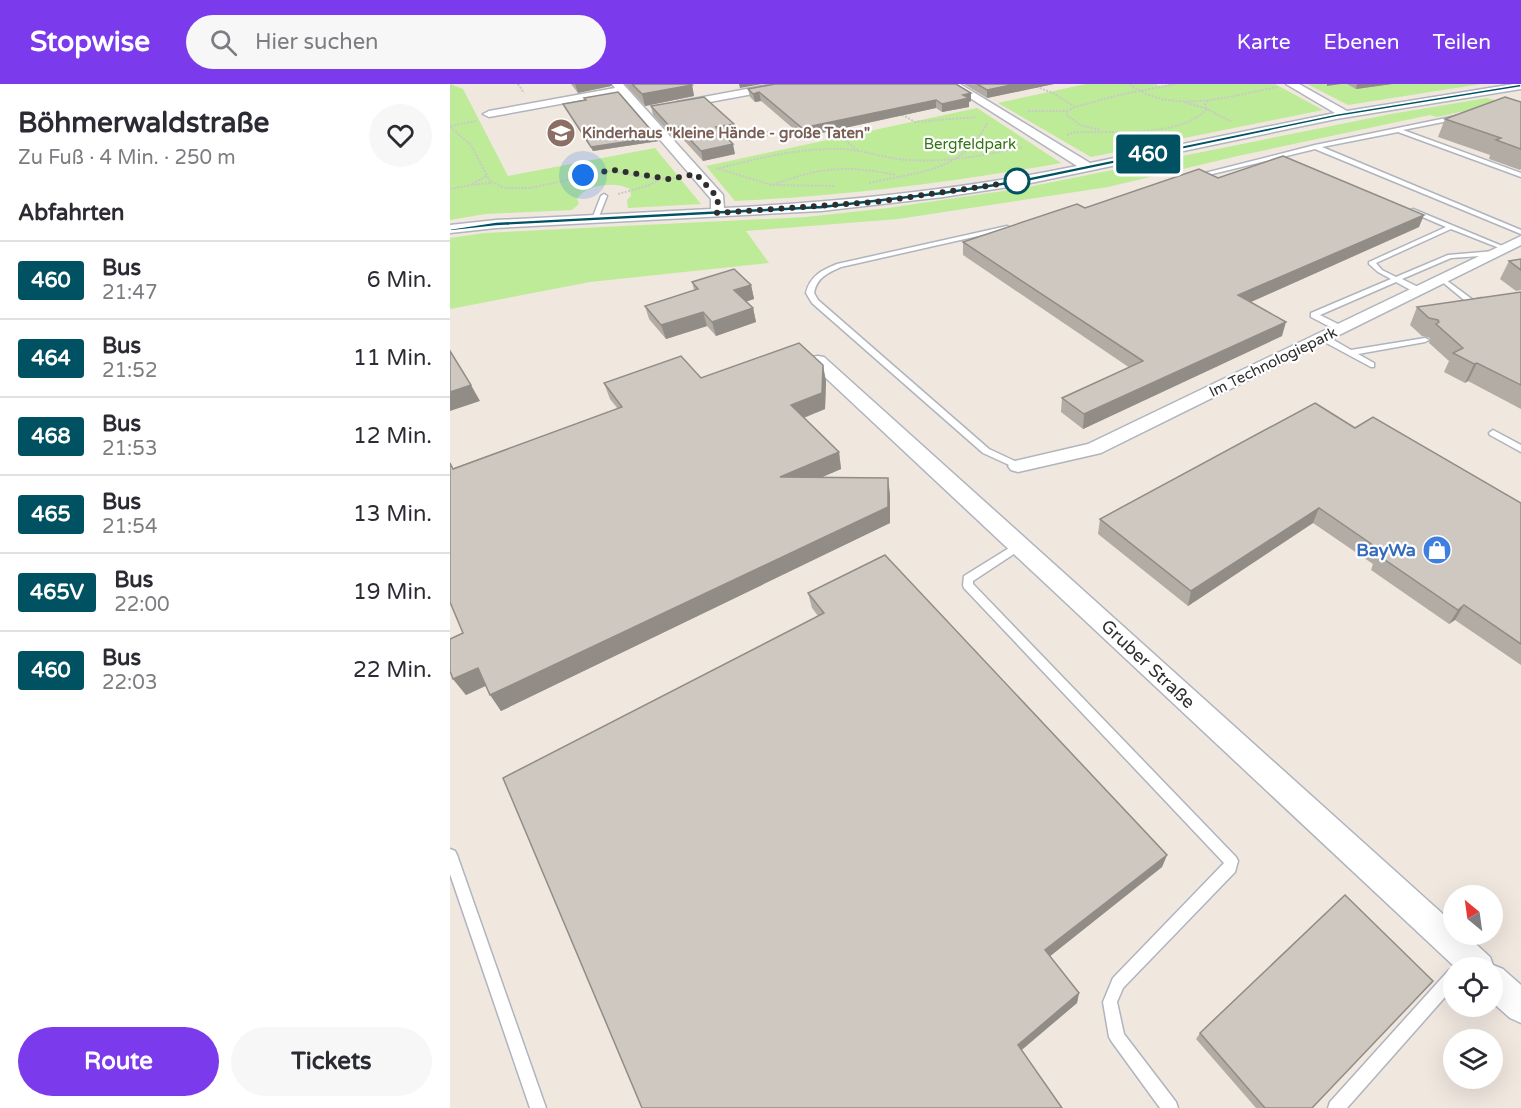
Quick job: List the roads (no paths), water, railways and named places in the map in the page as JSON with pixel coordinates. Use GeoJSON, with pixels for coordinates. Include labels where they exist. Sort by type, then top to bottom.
{"type":"FeatureCollection","features":[{"type":"Feature","properties":{"kind":"street"},"geometry":{"type":"LineString","coordinates":[[651,110],[790,84]]}},
{"type":"Feature","properties":{"kind":"street"},"geometry":{"type":"LineString","coordinates":[[953,84],[1088,167]]}},
{"type":"Feature","properties":{"kind":"street"},"geometry":{"type":"LineString","coordinates":[[1292,85],[1345,114]]}},
{"type":"Feature","properties":{"kind":"street"},"geometry":{"type":"LineString","coordinates":[[450,229],[496,224],[717,213],[875,202],[1007,183],[1345,114],[1521,86]]}},
{"type":"Feature","properties":{"kind":"street"},"geometry":{"type":"LineString","coordinates":[[484,117],[619,87],[651,110],[696,174],[718,198],[717,213]]}},
{"type":"Feature","properties":{"kind":"street","name":"Im Technologiepark"},"geometry":{"type":"LineString","coordinates":[[1018,466],[1094,449],[1521,240]]}},
{"type":"Feature","properties":{"kind":"street","name":"Gruber Straße"},"geometry":{"type":"LineString","coordinates":[[818,361],[1019,546],[1454,957]]}},
{"type":"Feature","properties":{"kind":"street"},"geometry":{"type":"LineString","coordinates":[[1503,990],[1521,1006]]}},
{"type":"Feature","properties":{"kind":"lane"},"geometry":{"type":"LineString","coordinates":[[1191,178],[1278,155],[1464,117]]}},
{"type":"Feature","properties":{"kind":"lane"},"geometry":{"type":"LineString","coordinates":[[1400,130],[1521,175]]}},
{"type":"Feature","properties":{"kind":"lane"},"geometry":{"type":"LineString","coordinates":[[1315,147],[1521,232]]}},
{"type":"Feature","properties":{"kind":"lane"},"geometry":{"type":"LineString","coordinates":[[1278,155],[1289,160]]}},
{"type":"Feature","properties":{"kind":"lane"},"geometry":{"type":"LineString","coordinates":[[595,219],[604,196]]}},
{"type":"Feature","properties":{"kind":"lane"},"geometry":{"type":"LineString","coordinates":[[1407,209],[1450,226],[1500,251]]}},
{"type":"Feature","properties":{"kind":"lane"},"geometry":{"type":"LineString","coordinates":[[1419,291],[1371,263],[1450,226]]}},
{"type":"Feature","properties":{"kind":"lane"},"geometry":{"type":"LineString","coordinates":[[1011,227],[839,265],[819,275],[811,285],[810,294],[814,301],[986,451],[1018,466]]}},
{"type":"Feature","properties":{"kind":"lane"},"geometry":{"type":"LineString","coordinates":[[1341,329],[1314,315],[1450,256],[1500,251]]}},
{"type":"Feature","properties":{"kind":"lane"},"geometry":{"type":"LineString","coordinates":[[1442,279],[1472,302],[1492,298]]}},
{"type":"Feature","properties":{"kind":"lane"},"geometry":{"type":"LineString","coordinates":[[1322,337],[1371,365]]}},
{"type":"Feature","properties":{"kind":"lane"},"geometry":{"type":"LineString","coordinates":[[1350,353],[1425,340]]}},
{"type":"Feature","properties":{"kind":"lane"},"geometry":{"type":"LineString","coordinates":[[1493,433],[1521,449]]}},
{"type":"Feature","properties":{"kind":"lane"},"geometry":{"type":"LineString","coordinates":[[1019,546],[968,579],[968,585],[1231,861],[1230,867],[1118,983],[1110,1002],[1112,1022],[1117,1037],[1170,1108]]}},
{"type":"Feature","properties":{"kind":"lane"},"geometry":{"type":"LineString","coordinates":[[450,855],[538,1108]]}},
{"type":"Feature","properties":{"kind":"lane"},"geometry":{"type":"LineString","coordinates":[[1336,1108],[1443,991]]}},
{"type":"Feature","properties":{"kind":"place","name":"Kinderhaus \"kleine Hände - große Taten\""},"geometry":{"type":"Point","coordinates":[561,133]}},
{"type":"Feature","properties":{"kind":"place","name":"BayWa"},"geometry":{"type":"Point","coordinates":[1437,550]}},
{"type":"Feature","properties":{"kind":"park label","name":"Bergfeldpark"},"geometry":{"type":"Point","coordinates":[970,144]}}]}
